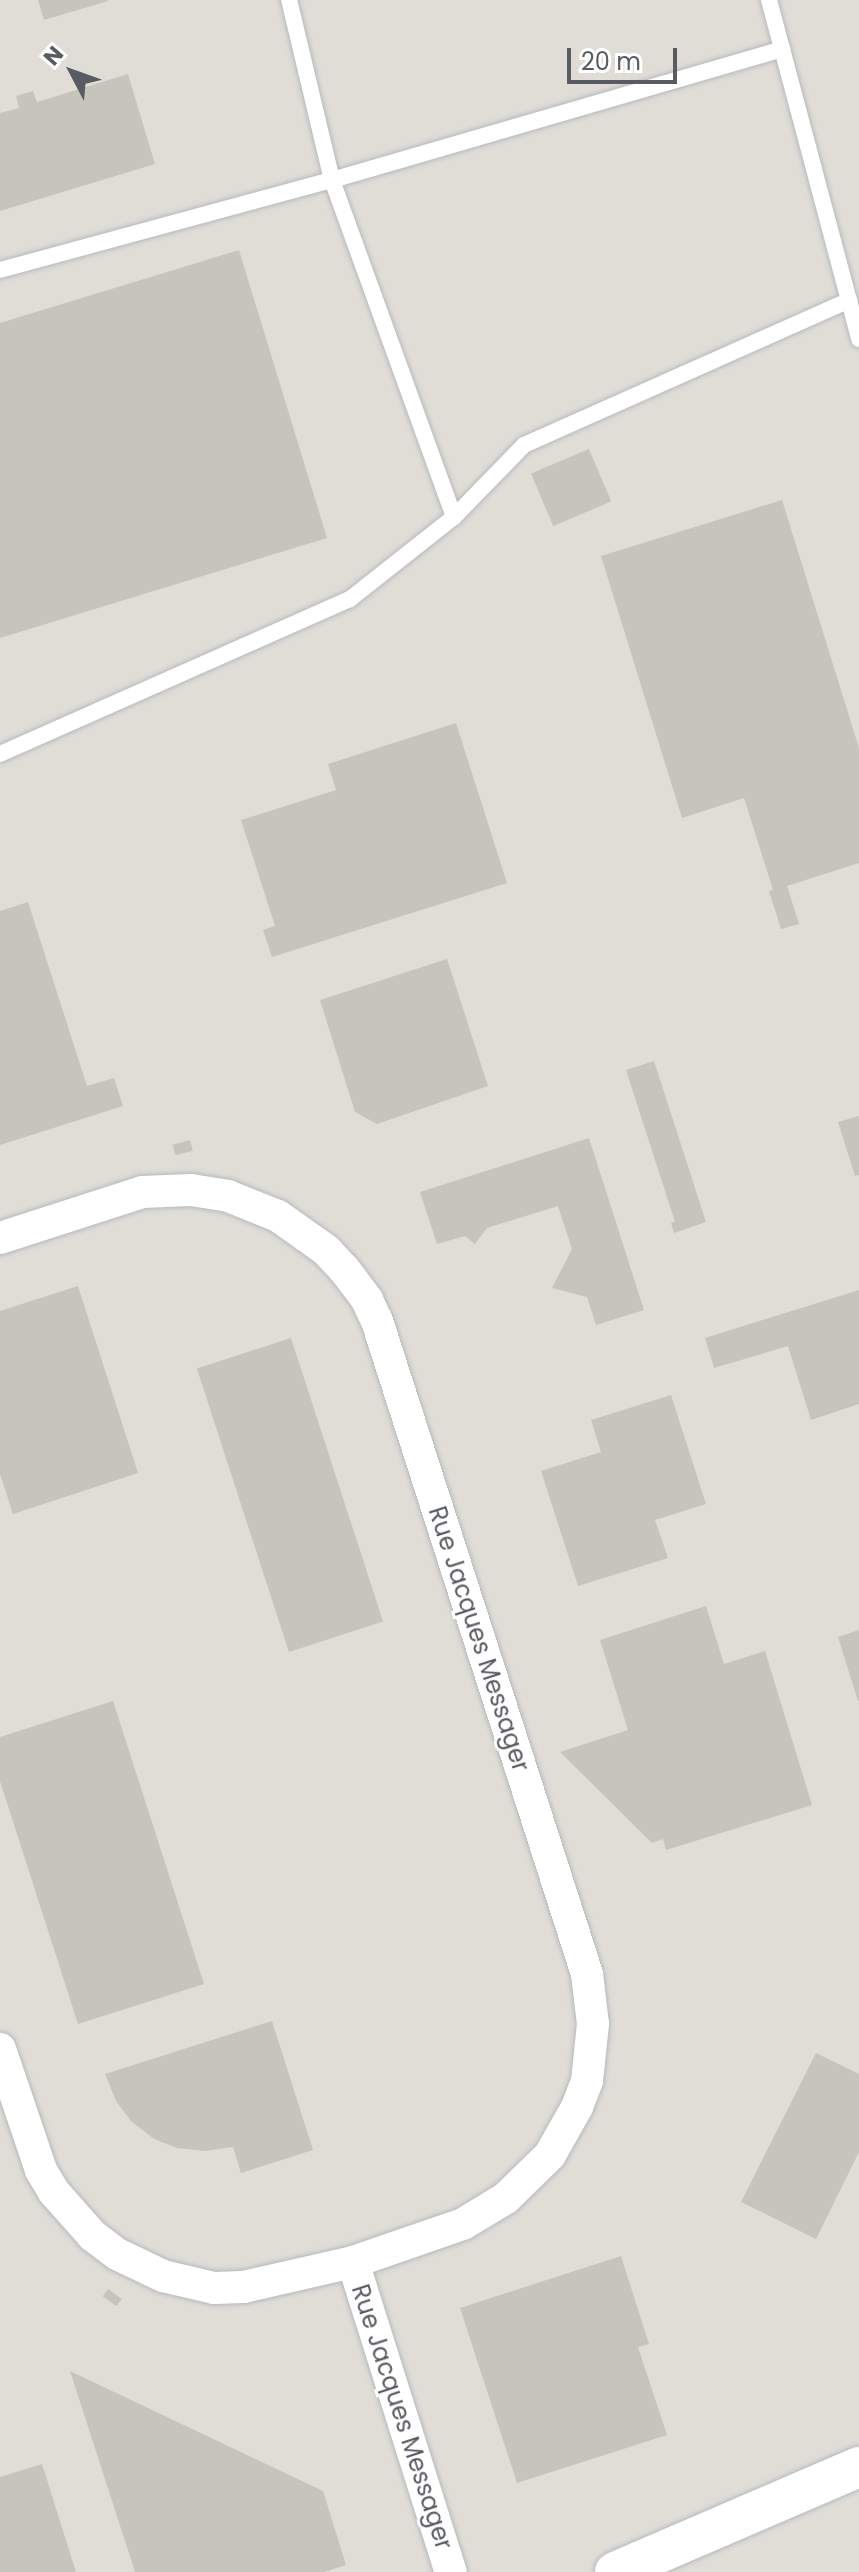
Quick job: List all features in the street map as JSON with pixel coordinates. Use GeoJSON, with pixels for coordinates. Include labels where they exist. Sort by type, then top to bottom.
{"type":"FeatureCollection","features":[{"type":"Feature","properties":{"kind":"street","name":"Rue Jacques Messager"},"geometry":{"type":"LineString","coordinates":[[0,1238],[142,1192],[191,1190],[228,1196],[278,1216],[326,1250],[367,1300],[377,1321],[587,1974],[592,1997],[593,2051],[587,2081],[563,2134],[550,2155],[506,2198],[463,2224],[353,2262],[270,2284],[214,2288],[163,2276],[117,2254],[93,2236],[54,2192],[30,2140],[0,2049]]}},
{"type":"Feature","properties":{"kind":"street","name":"Rue Jacques Messager"},"geometry":{"type":"LineString","coordinates":[[353,2262],[451,2572]]}},
{"type":"Feature","properties":{"kind":"street"},"geometry":{"type":"LineString","coordinates":[[615,2572],[859,2467]]}},
{"type":"Feature","properties":{"kind":"lane"},"geometry":{"type":"LineString","coordinates":[[289,0],[332,180],[454,517]]}},
{"type":"Feature","properties":{"kind":"lane"},"geometry":{"type":"LineString","coordinates":[[769,0],[859,339]]}},
{"type":"Feature","properties":{"kind":"lane"},"geometry":{"type":"LineString","coordinates":[[0,270],[332,180],[782,49]]}},
{"type":"Feature","properties":{"kind":"lane"},"geometry":{"type":"LineString","coordinates":[[0,754],[350,599],[454,517],[524,445],[849,300]]}},
{"type":"Feature","properties":{"kind":"shaded area"},"geometry":{"type":"Polygon","coordinates":[[[0,0],[859,0],[859,2572],[0,2572],[0,0]]]}},
{"type":"Feature","properties":{"kind":"building"},"geometry":{"type":"Polygon","coordinates":[[[38,0],[108,0],[108,1],[44,20],[38,0]]]}},
{"type":"Feature","properties":{"kind":"building"},"geometry":{"type":"Polygon","coordinates":[[[128,74],[155,164],[0,211],[0,113],[19,108],[16,96],[33,91],[37,102],[128,74]]]}},
{"type":"Feature","properties":{"kind":"building"},"geometry":{"type":"Polygon","coordinates":[[[239,250],[327,538],[0,638],[0,323],[239,250]]]}},
{"type":"Feature","properties":{"kind":"building"},"geometry":{"type":"Polygon","coordinates":[[[589,449],[611,501],[553,526],[531,474],[589,449]]]}},
{"type":"Feature","properties":{"kind":"building"},"geometry":{"type":"Polygon","coordinates":[[[782,500],[859,748],[859,863],[787,886],[799,924],[781,929],[769,891],[773,890],[744,798],[682,818],[601,556],[782,500]]]}},
{"type":"Feature","properties":{"kind":"building"},"geometry":{"type":"Polygon","coordinates":[[[456,723],[507,883],[272,957],[263,930],[275,926],[241,820],[336,790],[328,764],[456,723]]]}},
{"type":"Feature","properties":{"kind":"building"},"geometry":{"type":"Polygon","coordinates":[[[28,902],[87,1086],[114,1078],[123,1106],[0,1145],[0,911],[28,902]]]}},
{"type":"Feature","properties":{"kind":"building"},"geometry":{"type":"Polygon","coordinates":[[[447,959],[488,1086],[377,1124],[355,1112],[320,1000],[447,959]]]}},
{"type":"Feature","properties":{"kind":"building"},"geometry":{"type":"Polygon","coordinates":[[[654,1061],[706,1222],[674,1233],[671,1223],[675,1222],[626,1070],[654,1061]]]}},
{"type":"Feature","properties":{"kind":"building"},"geometry":{"type":"Polygon","coordinates":[[[859,1116],[859,1175],[855,1176],[838,1122],[859,1116]]]}},
{"type":"Feature","properties":{"kind":"building"},"geometry":{"type":"Polygon","coordinates":[[[589,1138],[644,1310],[596,1325],[587,1297],[552,1288],[572,1249],[558,1206],[487,1228],[475,1244],[465,1236],[437,1244],[420,1192],[589,1138]]]}},
{"type":"Feature","properties":{"kind":"building"},"geometry":{"type":"Polygon","coordinates":[[[190,1140],[193,1151],[175,1155],[173,1145],[190,1140]]]}},
{"type":"Feature","properties":{"kind":"building"},"geometry":{"type":"Polygon","coordinates":[[[78,1286],[138,1473],[13,1514],[0,1474],[0,1311],[78,1286]]]}},
{"type":"Feature","properties":{"kind":"building"},"geometry":{"type":"Polygon","coordinates":[[[859,1290],[859,1404],[811,1420],[788,1346],[714,1368],[705,1338],[859,1290]]]}},
{"type":"Feature","properties":{"kind":"building"},"geometry":{"type":"Polygon","coordinates":[[[291,1338],[383,1621],[289,1652],[197,1369],[291,1338]]]}},
{"type":"Feature","properties":{"kind":"building"},"geometry":{"type":"Polygon","coordinates":[[[671,1395],[706,1504],[655,1520],[668,1558],[578,1586],[541,1471],[601,1452],[591,1420],[671,1395]]]}},
{"type":"Feature","properties":{"kind":"building"},"geometry":{"type":"Polygon","coordinates":[[[706,1606],[724,1664],[765,1651],[812,1805],[666,1850],[663,1839],[652,1843],[560,1752],[628,1730],[600,1640],[706,1606]]]}},
{"type":"Feature","properties":{"kind":"building"},"geometry":{"type":"Polygon","coordinates":[[[859,1630],[859,1701],[858,1701],[838,1637],[859,1630]]]}},
{"type":"Feature","properties":{"kind":"building"},"geometry":{"type":"Polygon","coordinates":[[[113,1701],[204,1984],[78,2024],[0,1781],[0,1737],[113,1701]]]}},
{"type":"Feature","properties":{"kind":"building"},"geometry":{"type":"Polygon","coordinates":[[[272,2021],[313,2150],[241,2173],[233,2147],[205,2151],[177,2148],[154,2139],[131,2121],[116,2101],[105,2074],[272,2021]]]}},
{"type":"Feature","properties":{"kind":"building"},"geometry":{"type":"Polygon","coordinates":[[[816,2053],[859,2074],[859,2152],[816,2239],[741,2202],[816,2053]]]}},
{"type":"Feature","properties":{"kind":"building"},"geometry":{"type":"Polygon","coordinates":[[[621,2256],[649,2344],[638,2347],[667,2435],[517,2483],[460,2308],[621,2256]]]}},
{"type":"Feature","properties":{"kind":"building"},"geometry":{"type":"Polygon","coordinates":[[[108,2289],[122,2299],[116,2306],[103,2296],[108,2289]]]}},
{"type":"Feature","properties":{"kind":"building"},"geometry":{"type":"Polygon","coordinates":[[[70,2371],[323,2491],[346,2565],[324,2572],[135,2572],[70,2371]]]}},
{"type":"Feature","properties":{"kind":"building"},"geometry":{"type":"Polygon","coordinates":[[[42,2464],[76,2572],[0,2572],[0,2477],[42,2464]]]}}]}
